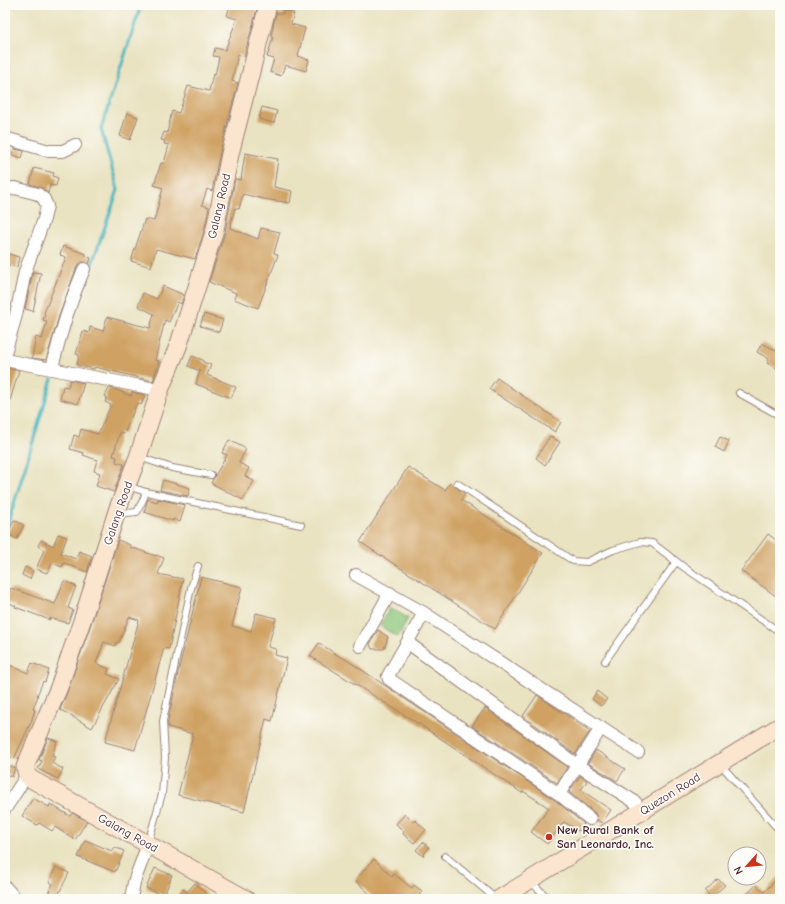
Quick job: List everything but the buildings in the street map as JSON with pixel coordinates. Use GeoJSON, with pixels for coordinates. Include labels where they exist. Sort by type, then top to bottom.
{"type":"FeatureCollection","features":[{"type":"Feature","properties":{"kind":"street","name":"Galang Road"},"geometry":{"type":"LineString","coordinates":[[246,899],[31,779],[27,775],[25,767],[59,687],[118,508],[138,457],[160,390],[179,344],[215,229],[230,154],[268,5]]}},
{"type":"Feature","properties":{"kind":"street"},"geometry":{"type":"LineString","coordinates":[[5,138],[49,151],[63,151],[75,145]]}},
{"type":"Feature","properties":{"kind":"street"},"geometry":{"type":"LineString","coordinates":[[5,192],[9,189],[15,188],[38,194],[44,199],[47,206],[44,219],[25,272],[16,315],[5,353]]}},
{"type":"Feature","properties":{"kind":"street"},"geometry":{"type":"LineString","coordinates":[[52,368],[60,332],[84,269]]}},
{"type":"Feature","properties":{"kind":"street"},"geometry":{"type":"LineString","coordinates":[[5,360],[160,390]]}},
{"type":"Feature","properties":{"kind":"street"},"geometry":{"type":"LineString","coordinates":[[356,575],[424,613],[638,752]]}},
{"type":"Feature","properties":{"kind":"street"},"geometry":{"type":"LineString","coordinates":[[360,646],[390,593]]}},
{"type":"Feature","properties":{"kind":"street"},"geometry":{"type":"LineString","coordinates":[[424,613],[388,676],[389,679],[559,794],[590,819]]}},
{"type":"Feature","properties":{"kind":"street"},"geometry":{"type":"LineString","coordinates":[[408,643],[578,766],[635,802],[642,812]]}},
{"type":"Feature","properties":{"kind":"street","name":"Quezon Road"},"geometry":{"type":"LineString","coordinates":[[499,899],[780,726]]}},
{"type":"Feature","properties":{"kind":"street"},"geometry":{"type":"LineString","coordinates":[[559,794],[601,728]]}},
{"type":"Feature","properties":{"kind":"street"},"geometry":{"type":"LineString","coordinates":[[7,803],[27,775]]}},
{"type":"Feature","properties":{"kind":"street"},"geometry":{"type":"LineString","coordinates":[[131,899],[134,882],[148,844]]}},
{"type":"Feature","properties":{"kind":"street"},"geometry":{"type":"LineString","coordinates":[[5,887],[16,899]]}},
{"type":"Feature","properties":{"kind":"lane"},"geometry":{"type":"LineString","coordinates":[[739,393],[780,416]]}},
{"type":"Feature","properties":{"kind":"lane"},"geometry":{"type":"LineString","coordinates":[[138,457],[172,468],[211,475]]}},
{"type":"Feature","properties":{"kind":"lane"},"geometry":{"type":"LineString","coordinates":[[457,483],[573,561],[587,562],[613,550],[640,542],[652,543],[676,562],[780,632]]}},
{"type":"Feature","properties":{"kind":"lane"},"geometry":{"type":"LineString","coordinates":[[127,485],[146,492],[301,525]]}},
{"type":"Feature","properties":{"kind":"lane"},"geometry":{"type":"LineString","coordinates":[[118,508],[127,513],[137,512],[146,492]]}},
{"type":"Feature","properties":{"kind":"lane"},"geometry":{"type":"LineString","coordinates":[[605,661],[676,562]]}},
{"type":"Feature","properties":{"kind":"lane"},"geometry":{"type":"LineString","coordinates":[[148,844],[162,794],[165,758],[163,721],[191,588],[198,566]]}},
{"type":"Feature","properties":{"kind":"lane"},"geometry":{"type":"LineString","coordinates":[[719,764],[780,831]]}},
{"type":"Feature","properties":{"kind":"lane"},"geometry":{"type":"LineString","coordinates":[[445,856],[496,899]]}},
{"type":"Feature","properties":{"kind":"lane"},"geometry":{"type":"LineString","coordinates":[[530,880],[549,899]]}},
{"type":"Feature","properties":{"kind":"green space"},"geometry":{"type":"Polygon","coordinates":[[[390,608],[408,618],[398,637],[380,626],[390,608]]]}},
{"type":"Feature","properties":{"kind":"waterway"},"geometry":{"type":"LineString","coordinates":[[89,272],[118,190],[101,129],[141,5]]}},
{"type":"Feature","properties":{"kind":"waterway"},"geometry":{"type":"LineString","coordinates":[[70,324],[87,277]]}},
{"type":"Feature","properties":{"kind":"waterway"},"geometry":{"type":"LineString","coordinates":[[5,533],[52,379]]}},
{"type":"Feature","properties":{"kind":"place","name":"New Rural Bank of San Leonardo, Inc."},"geometry":{"type":"Point","coordinates":[549,837]}}]}
